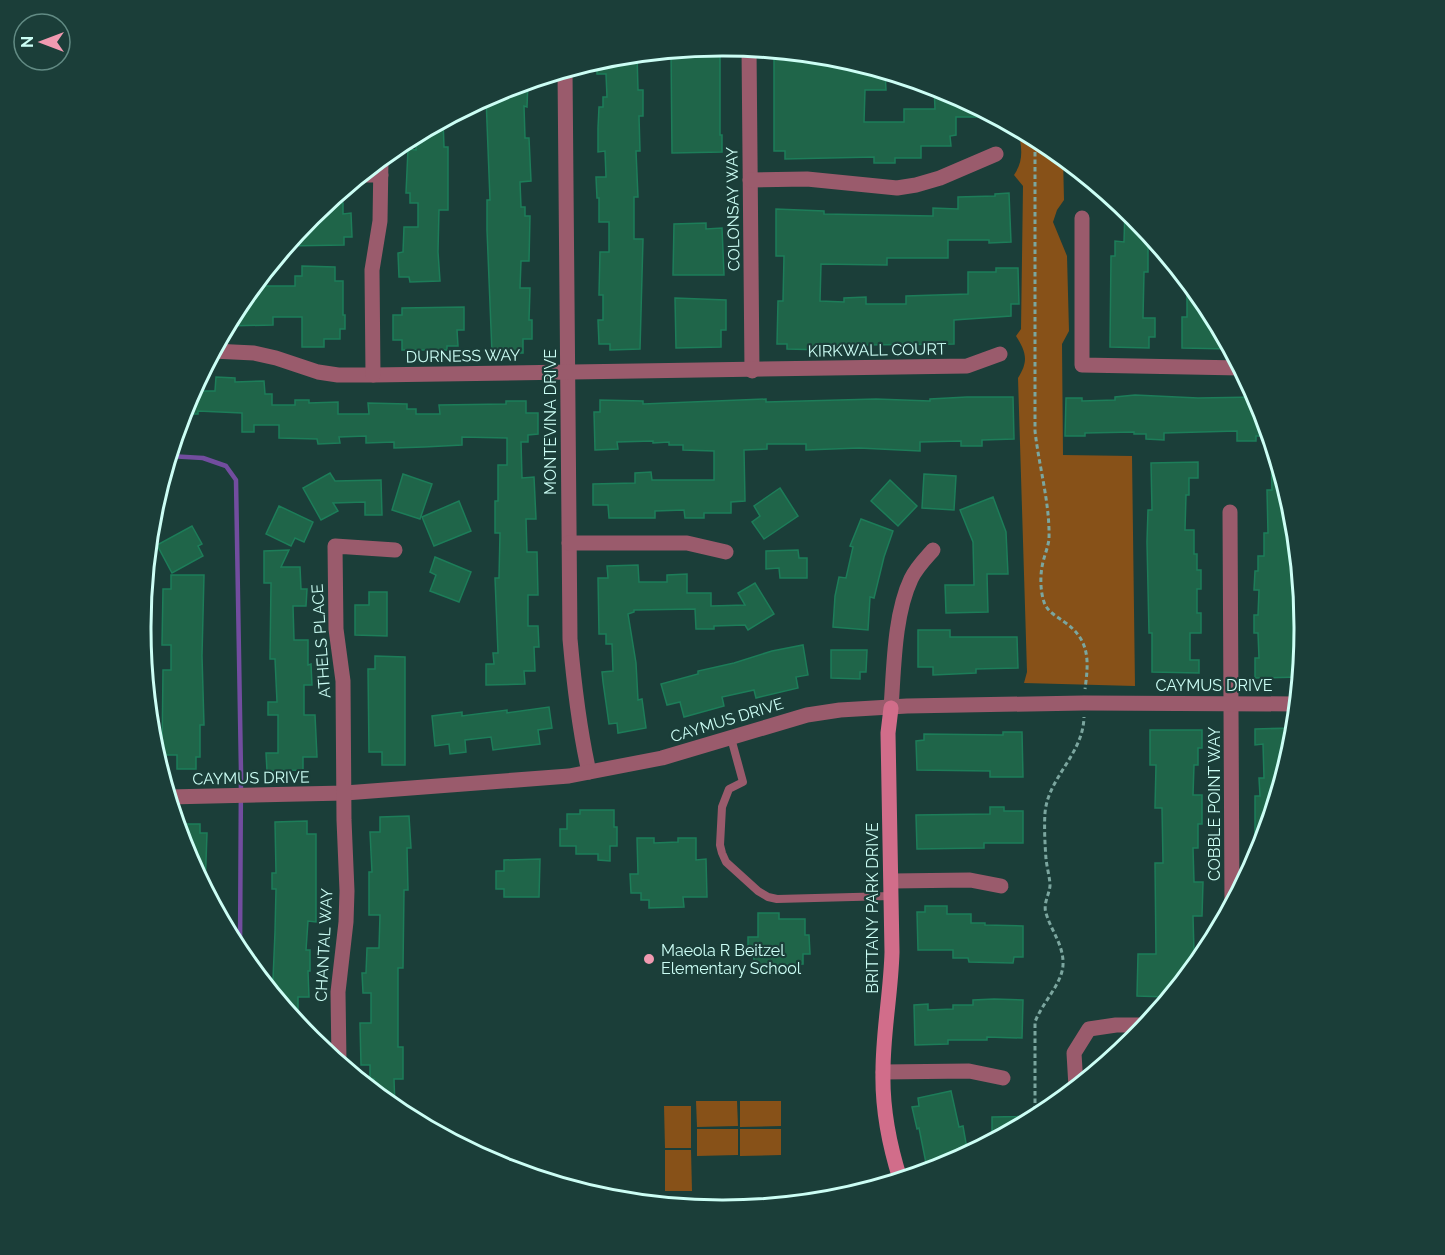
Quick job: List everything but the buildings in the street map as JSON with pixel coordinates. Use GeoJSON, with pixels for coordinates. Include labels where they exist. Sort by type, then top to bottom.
{"type":"FeatureCollection","features":[{"type":"Feature","properties":{"kind":"street","name":"COLONSAY WAY"},"geometry":{"type":"LineString","coordinates":[[749,57],[752,371]]}},
{"type":"Feature","properties":{"kind":"street","name":"MONTEVINA DRIVE"},"geometry":{"type":"LineString","coordinates":[[565,78],[570,639],[574,685],[588,772]]}},
{"type":"Feature","properties":{"kind":"street"},"geometry":{"type":"LineString","coordinates":[[750,180],[807,179],[897,188],[940,178],[996,154]]}},
{"type":"Feature","properties":{"kind":"street"},"geometry":{"type":"LineString","coordinates":[[373,375],[372,270],[380,221],[381,169]]}},
{"type":"Feature","properties":{"kind":"street"},"geometry":{"type":"LineString","coordinates":[[373,175],[381,175]]}},
{"type":"Feature","properties":{"kind":"street"},"geometry":{"type":"LineString","coordinates":[[1082,218],[1082,365],[1232,368]]}},
{"type":"Feature","properties":{"kind":"street","name":"DURNESS WAY"},"geometry":{"type":"LineString","coordinates":[[221,351],[276,357],[318,372],[338,375],[752,371]]}},
{"type":"Feature","properties":{"kind":"street","name":"KIRKWALL COURT"},"geometry":{"type":"LineString","coordinates":[[752,371],[967,366],[1000,354]]}},
{"type":"Feature","properties":{"kind":"street","name":"COBBLE POINT WAY"},"geometry":{"type":"LineString","coordinates":[[1230,512],[1232,888]]}},
{"type":"Feature","properties":{"kind":"street"},"geometry":{"type":"LineString","coordinates":[[569,543],[687,543],[726,552]]}},
{"type":"Feature","properties":{"kind":"street","name":"ATHELS PLACE"},"geometry":{"type":"LineString","coordinates":[[345,793],[343,681],[336,629],[335,546],[395,550]]}},
{"type":"Feature","properties":{"kind":"street"},"geometry":{"type":"LineString","coordinates":[[891,708],[900,618],[905,593],[915,571],[933,550]]}},
{"type":"Feature","properties":{"kind":"street","name":"CAYMUS DRIVE"},"geometry":{"type":"LineString","coordinates":[[177,797],[345,793],[569,776],[662,758],[807,715],[840,710],[1084,703],[1290,704]]}},
{"type":"Feature","properties":{"kind":"street","name":"BRITTANY PARK DRIVE"},"geometry":{"type":"LineString","coordinates":[[891,708],[888,733],[892,881],[891,984],[884,1037],[883,1072],[886,1119],[898,1172]]}},
{"type":"Feature","properties":{"kind":"street","name":"CHANTAL WAY"},"geometry":{"type":"LineString","coordinates":[[339,1052],[338,992],[346,912],[345,793]]}},
{"type":"Feature","properties":{"kind":"street"},"geometry":{"type":"LineString","coordinates":[[892,881],[970,880],[1001,886]]}},
{"type":"Feature","properties":{"kind":"street"},"geometry":{"type":"LineString","coordinates":[[1075,1077],[1074,1053],[1089,1029],[1134,1025]]}},
{"type":"Feature","properties":{"kind":"street"},"geometry":{"type":"LineString","coordinates":[[883,1072],[969,1071],[1003,1077]]}},
{"type":"Feature","properties":{"kind":"lane"},"geometry":{"type":"LineString","coordinates":[[731,738],[743,782],[729,789],[722,807],[720,845],[726,862],[768,897],[787,899],[891,896]]}},
{"type":"Feature","properties":{"kind":"path"},"geometry":{"type":"LineString","coordinates":[[1035,149],[1035,431],[1045,486],[1049,541],[1042,564],[1041,588],[1044,604],[1054,615],[1074,629],[1085,645],[1088,670],[1083,723],[1077,748],[1056,780],[1045,812],[1046,855],[1050,886],[1045,912],[1061,946],[1063,965],[1061,976],[1039,1011],[1035,1022],[1035,1106]]}},
{"type":"Feature","properties":{"kind":"shaded area"},"geometry":{"type":"Polygon","coordinates":[[[1020,139],[1063,169],[1064,200],[1053,222],[1067,256],[1069,331],[1062,344],[1063,455],[1132,456],[1135,686],[1024,683],[1027,672],[1018,378],[1024,367],[1025,357],[1016,336],[1021,329],[1023,186],[1014,175],[1020,163],[1020,139]]]}},
{"type":"Feature","properties":{"kind":"shaded area"},"geometry":{"type":"Polygon","coordinates":[[[696,1101],[737,1101],[738,1126],[697,1127],[696,1101]]]}},
{"type":"Feature","properties":{"kind":"shaded area"},"geometry":{"type":"Polygon","coordinates":[[[740,1101],[781,1101],[781,1126],[740,1127],[740,1101]]]}},
{"type":"Feature","properties":{"kind":"shaded area"},"geometry":{"type":"Polygon","coordinates":[[[664,1106],[691,1106],[691,1148],[665,1148],[664,1106]]]}},
{"type":"Feature","properties":{"kind":"shaded area"},"geometry":{"type":"Polygon","coordinates":[[[697,1129],[738,1129],[738,1155],[697,1156],[697,1129]]]}},
{"type":"Feature","properties":{"kind":"shaded area"},"geometry":{"type":"Polygon","coordinates":[[[740,1129],[781,1129],[781,1155],[740,1156],[740,1129]]]}},
{"type":"Feature","properties":{"kind":"shaded area"},"geometry":{"type":"Polygon","coordinates":[[[665,1150],[691,1150],[692,1191],[665,1191],[665,1150]]]}},
{"type":"Feature","properties":{"kind":"waterway"},"geometry":{"type":"LineString","coordinates":[[177,456],[203,458],[226,466],[236,480],[241,772],[240,934]]}},
{"type":"Feature","properties":{"kind":"place","name":"Maeola R Beitzel Elementary School"},"geometry":{"type":"Point","coordinates":[649,959]}}]}
